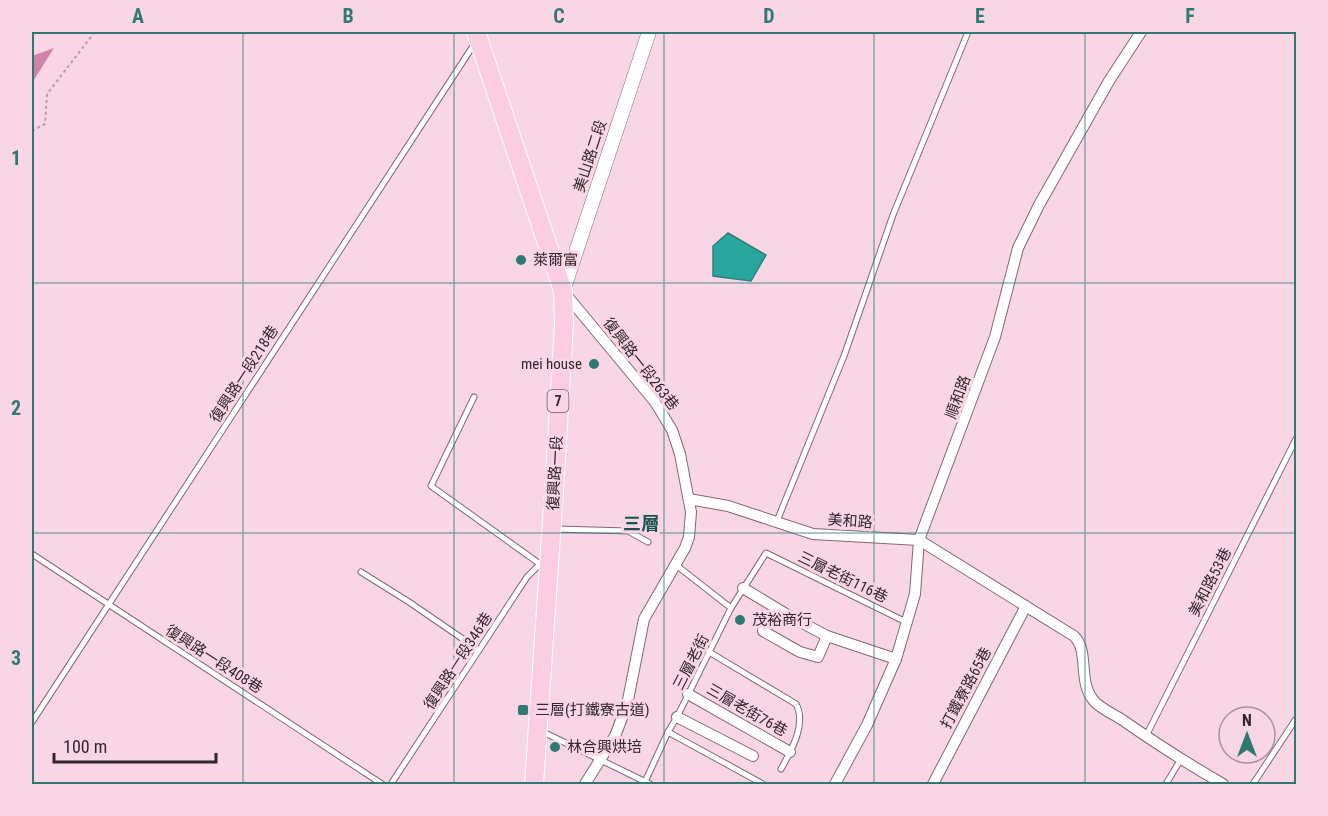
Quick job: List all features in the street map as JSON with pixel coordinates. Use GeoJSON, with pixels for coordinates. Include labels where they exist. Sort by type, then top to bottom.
{"type":"FeatureCollection","features":[{"type":"Feature","properties":{"kind":"main road","name":"復興路一段"},"geometry":{"type":"LineString","coordinates":[[477,35],[563,291],[564,324],[551,529],[545,559],[534,784]]}},
{"type":"Feature","properties":{"kind":"street","name":"美山路二段"},"geometry":{"type":"LineString","coordinates":[[563,291],[649,32]]}},
{"type":"Feature","properties":{"kind":"street","name":"順和路"},"geometry":{"type":"LineString","coordinates":[[835,784],[867,725],[896,659],[915,594],[919,540],[995,338],[1018,248],[1039,205],[1109,81],[1140,32]]}},
{"type":"Feature","properties":{"kind":"street","name":"復興路一段263巷"},"geometry":{"type":"LineString","coordinates":[[563,291],[655,402],[672,430],[680,454],[689,499]]}},
{"type":"Feature","properties":{"kind":"street","name":"美和路"},"geometry":{"type":"LineString","coordinates":[[689,499],[728,506],[813,534],[919,540],[1078,641],[1082,649],[1084,680],[1094,701],[1223,784]]}},
{"type":"Feature","properties":{"kind":"street"},"geometry":{"type":"LineString","coordinates":[[585,784],[615,736],[627,705],[644,619],[676,565],[689,537],[691,523],[689,499]]}},
{"type":"Feature","properties":{"kind":"street"},"geometry":{"type":"LineString","coordinates":[[743,588],[827,636],[896,659]]}},
{"type":"Feature","properties":{"kind":"street","name":"打鐵寮路65巷"},"geometry":{"type":"LineString","coordinates":[[933,784],[1026,606]]}},
{"type":"Feature","properties":{"kind":"street"},"geometry":{"type":"LineString","coordinates":[[763,631],[800,652],[818,657],[827,636]]}},
{"type":"Feature","properties":{"kind":"street","name":"三層老街76巷"},"geometry":{"type":"LineString","coordinates":[[688,694],[790,752]]}},
{"type":"Feature","properties":{"kind":"street"},"geometry":{"type":"LineString","coordinates":[[677,717],[753,756]]}},
{"type":"Feature","properties":{"kind":"lane"},"geometry":{"type":"LineString","coordinates":[[777,521],[844,356],[893,215],[968,32]]}},
{"type":"Feature","properties":{"kind":"lane","name":"復興路一段218巷"},"geometry":{"type":"LineString","coordinates":[[32,723],[477,35]]}},
{"type":"Feature","properties":{"kind":"lane"},"geometry":{"type":"LineString","coordinates":[[474,396],[431,486],[545,559]]}},
{"type":"Feature","properties":{"kind":"lane","name":"美和路53巷"},"geometry":{"type":"LineString","coordinates":[[1146,736],[1296,439]]}},
{"type":"Feature","properties":{"kind":"lane"},"geometry":{"type":"LineString","coordinates":[[551,529],[628,531],[648,542]]}},
{"type":"Feature","properties":{"kind":"lane","name":"三層老街116巷"},"geometry":{"type":"LineString","coordinates":[[766,553],[908,623]]}},
{"type":"Feature","properties":{"kind":"lane","name":"三層老街"},"geometry":{"type":"LineString","coordinates":[[647,784],[668,732],[731,608],[766,553]]}},
{"type":"Feature","properties":{"kind":"lane","name":"復興路一段408巷"},"geometry":{"type":"LineString","coordinates":[[32,554],[382,784]]}},
{"type":"Feature","properties":{"kind":"lane","name":"復興路一段346巷"},"geometry":{"type":"LineString","coordinates":[[391,784],[527,577],[545,559]]}},
{"type":"Feature","properties":{"kind":"lane"},"geometry":{"type":"LineString","coordinates":[[676,565],[731,608]]}},
{"type":"Feature","properties":{"kind":"lane"},"geometry":{"type":"LineString","coordinates":[[361,572],[479,650]]}},
{"type":"Feature","properties":{"kind":"lane"},"geometry":{"type":"LineString","coordinates":[[709,652],[796,704],[799,710],[799,722],[790,752],[781,769]]}},
{"type":"Feature","properties":{"kind":"lane"},"geometry":{"type":"LineString","coordinates":[[1253,784],[1296,719]]}},
{"type":"Feature","properties":{"kind":"lane"},"geometry":{"type":"LineString","coordinates":[[537,729],[647,784]]}},
{"type":"Feature","properties":{"kind":"lane"},"geometry":{"type":"LineString","coordinates":[[668,732],[763,784]]}},
{"type":"Feature","properties":{"kind":"lane"},"geometry":{"type":"LineString","coordinates":[[1166,784],[1181,759]]}},
{"type":"Feature","properties":{"kind":"path"},"geometry":{"type":"LineString","coordinates":[[32,131],[45,124],[46,94],[94,33],[99,32]]}},
{"type":"Feature","properties":{"kind":"shaded area"},"geometry":{"type":"Polygon","coordinates":[[[54,48],[32,83],[32,56],[54,48]]]}},
{"type":"Feature","properties":{"kind":"shaded area"},"geometry":{"type":"Polygon","coordinates":[[[728,233],[766,255],[751,281],[713,276],[713,246],[728,233]]]}},
{"type":"Feature","properties":{"kind":"place","name":"萊爾富"},"geometry":{"type":"Point","coordinates":[521,260]}},
{"type":"Feature","properties":{"kind":"place","name":"mei house"},"geometry":{"type":"Point","coordinates":[594,364]}},
{"type":"Feature","properties":{"kind":"place","name":"茂裕商行"},"geometry":{"type":"Point","coordinates":[740,620]}},
{"type":"Feature","properties":{"kind":"place","name":"三層(打鐵寮古道)"},"geometry":{"type":"Point","coordinates":[523,710]}},
{"type":"Feature","properties":{"kind":"place","name":"林合興烘培"},"geometry":{"type":"Point","coordinates":[555,747]}},
{"type":"Feature","properties":{"kind":"district","name":"三層"},"geometry":{"type":"Point","coordinates":[641,523]}}]}
